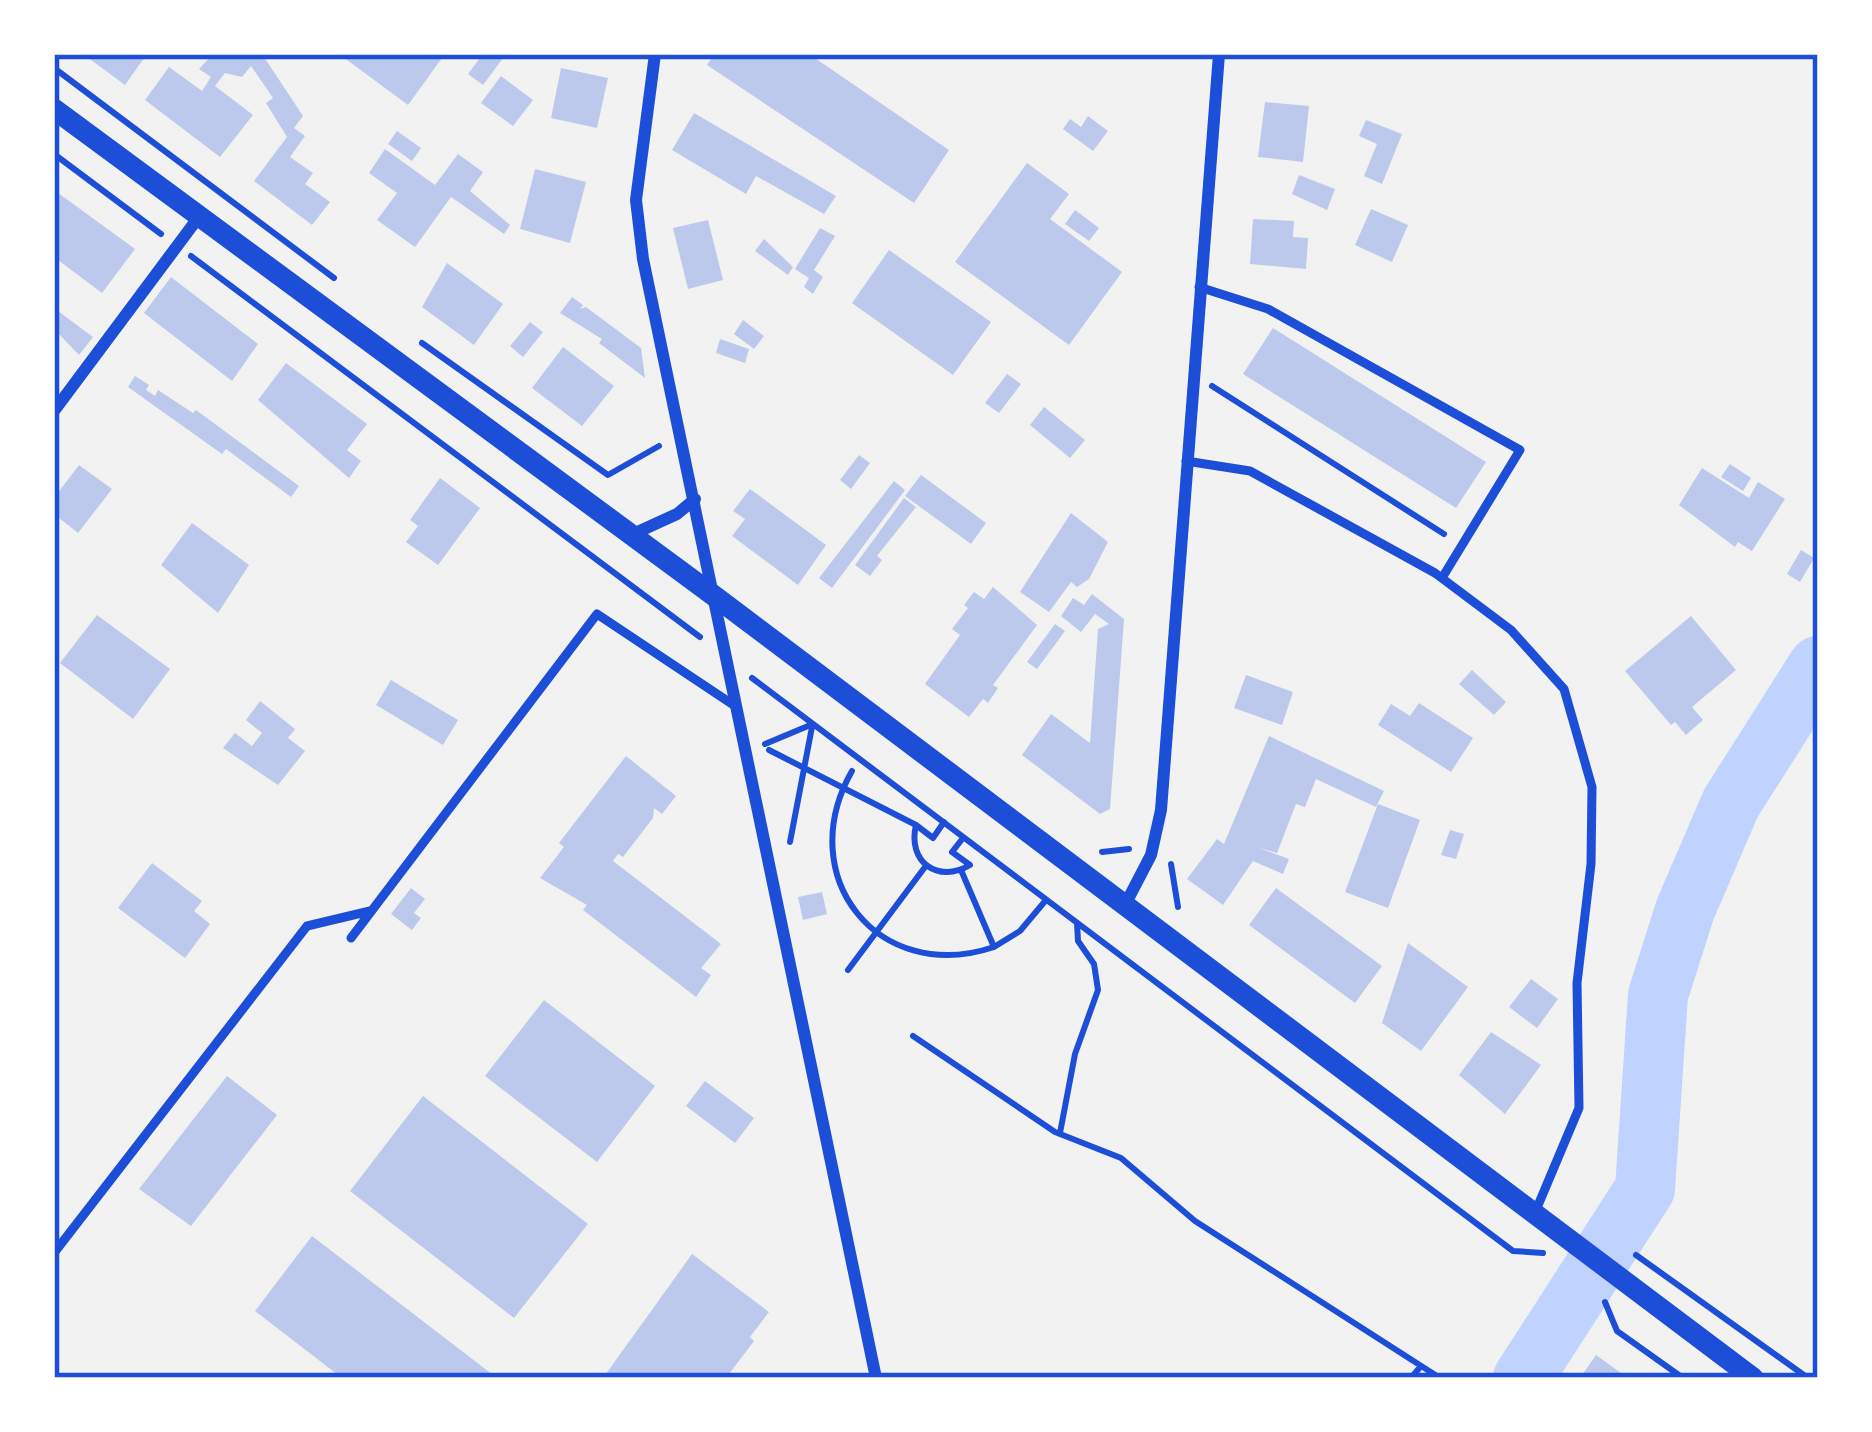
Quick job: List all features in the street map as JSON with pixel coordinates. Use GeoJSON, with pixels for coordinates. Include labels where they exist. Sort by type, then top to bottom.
{"type":"FeatureCollection","features":[{"type":"Feature","properties":{"kind":"street"},"geometry":{"type":"LineString","coordinates":[[655,54],[636,200],[643,259],[740,709],[755,748],[779,896],[876,1378]]}},
{"type":"Feature","properties":{"kind":"street"},"geometry":{"type":"LineString","coordinates":[[1125,905],[1151,855],[1161,811],[1219,54]]}},
{"type":"Feature","properties":{"kind":"street"},"geometry":{"type":"LineString","coordinates":[[54,109],[717,598],[1558,1234],[1617,1263],[1638,1293],[1753,1378]]}},
{"type":"Feature","properties":{"kind":"street"},"geometry":{"type":"LineString","coordinates":[[54,411],[198,218]]}},
{"type":"Feature","properties":{"kind":"street"},"geometry":{"type":"LineString","coordinates":[[631,535],[677,514],[695,499]]}},
{"type":"Feature","properties":{"kind":"lane"},"geometry":{"type":"LineString","coordinates":[[1199,287],[1268,309],[1520,450],[1442,578]]}},
{"type":"Feature","properties":{"kind":"lane"},"geometry":{"type":"LineString","coordinates":[[1186,461],[1250,471],[1442,578],[1511,630],[1564,689],[1592,787],[1591,864],[1577,983],[1580,1108],[1534,1215]]}},
{"type":"Feature","properties":{"kind":"lane"},"geometry":{"type":"LineString","coordinates":[[350,938],[597,614],[740,709]]}},
{"type":"Feature","properties":{"kind":"lane"},"geometry":{"type":"LineString","coordinates":[[54,1253],[307,926],[370,910]]}},
{"type":"Feature","properties":{"kind":"path"},"geometry":{"type":"LineString","coordinates":[[54,68],[336,279]]}},
{"type":"Feature","properties":{"kind":"path"},"geometry":{"type":"LineString","coordinates":[[54,154],[1513,1251],[1544,1253]]}},
{"type":"Feature","properties":{"kind":"path"},"geometry":{"type":"LineString","coordinates":[[409,333],[608,475],[682,438]]}},
{"type":"Feature","properties":{"kind":"path"},"geometry":{"type":"LineString","coordinates":[[1210,384],[1462,546]]}},
{"type":"Feature","properties":{"kind":"path"},"geometry":{"type":"LineString","coordinates":[[755,748],[810,726]]}},
{"type":"Feature","properties":{"kind":"path"},"geometry":{"type":"LineString","coordinates":[[779,896],[810,726]]}},
{"type":"Feature","properties":{"kind":"path"},"geometry":{"type":"LineString","coordinates":[[755,748],[804,767],[933,838],[944,822]]}},
{"type":"Feature","properties":{"kind":"path"},"geometry":{"type":"LineString","coordinates":[[852,771],[832,824],[832,860],[847,897],[875,932],[934,956],[994,947],[1020,932],[1046,900]]}},
{"type":"Feature","properties":{"kind":"path"},"geometry":{"type":"LineString","coordinates":[[916,825],[913,843],[926,866],[943,874],[970,865],[952,852],[963,837]]}},
{"type":"Feature","properties":{"kind":"path"},"geometry":{"type":"LineString","coordinates":[[1088,841],[1107,855],[1135,848]]}},
{"type":"Feature","properties":{"kind":"path"},"geometry":{"type":"LineString","coordinates":[[848,970],[926,866]]}},
{"type":"Feature","properties":{"kind":"path"},"geometry":{"type":"LineString","coordinates":[[961,870],[994,947]]}},
{"type":"Feature","properties":{"kind":"path"},"geometry":{"type":"LineString","coordinates":[[1060,1133],[1075,1054],[1098,990],[1094,964],[1078,941],[1077,923]]}},
{"type":"Feature","properties":{"kind":"path"},"geometry":{"type":"LineString","coordinates":[[913,1036],[1060,1133],[1120,1158],[1195,1221],[1440,1378]]}},
{"type":"Feature","properties":{"kind":"path"},"geometry":{"type":"LineString","coordinates":[[1617,1263],[1642,1255],[1808,1378]]}},
{"type":"Feature","properties":{"kind":"path"},"geometry":{"type":"LineString","coordinates":[[1596,1292],[1617,1331],[1683,1378]]}},
{"type":"Feature","properties":{"kind":"path"},"geometry":{"type":"LineString","coordinates":[[1411,1378],[1421,1366]]}},
{"type":"Feature","properties":{"kind":"building"},"geometry":{"type":"Polygon","coordinates":[[[83,54],[147,54],[125,85],[83,54]]]}},
{"type":"Feature","properties":{"kind":"building"},"geometry":{"type":"Polygon","coordinates":[[[213,54],[262,54],[303,116],[294,128],[305,136],[290,157],[313,173],[305,184],[330,202],[312,225],[254,181],[287,137],[266,103],[273,98],[251,66],[242,77],[225,73],[215,86],[253,115],[220,157],[145,100],[169,67],[202,91],[211,77],[199,69],[213,54]]]}},
{"type":"Feature","properties":{"kind":"building"},"geometry":{"type":"Polygon","coordinates":[[[339,54],[445,54],[408,105],[339,54]]]}},
{"type":"Feature","properties":{"kind":"building"},"geometry":{"type":"Polygon","coordinates":[[[483,54],[506,54],[483,85],[468,74],[483,54]]]}},
{"type":"Feature","properties":{"kind":"building"},"geometry":{"type":"Polygon","coordinates":[[[714,54],[809,54],[949,150],[914,203],[707,65],[714,54]]]}},
{"type":"Feature","properties":{"kind":"building"},"geometry":{"type":"Polygon","coordinates":[[[561,68],[608,78],[597,128],[551,118],[561,68]]]}},
{"type":"Feature","properties":{"kind":"building"},"geometry":{"type":"Polygon","coordinates":[[[501,76],[533,100],[513,126],[481,103],[501,76]]]}},
{"type":"Feature","properties":{"kind":"building"},"geometry":{"type":"Polygon","coordinates":[[[1265,102],[1309,106],[1303,162],[1258,157],[1265,102]]]}},
{"type":"Feature","properties":{"kind":"building"},"geometry":{"type":"Polygon","coordinates":[[[694,113],[836,196],[824,214],[756,176],[746,194],[672,150],[694,113]]]}},
{"type":"Feature","properties":{"kind":"building"},"geometry":{"type":"Polygon","coordinates":[[[1088,116],[1108,131],[1093,151],[1063,129],[1070,119],[1081,127],[1088,116]]]}},
{"type":"Feature","properties":{"kind":"building"},"geometry":{"type":"Polygon","coordinates":[[[1366,120],[1402,134],[1382,184],[1364,176],[1377,144],[1359,136],[1366,120]]]}},
{"type":"Feature","properties":{"kind":"building"},"geometry":{"type":"Polygon","coordinates":[[[397,131],[421,148],[412,161],[388,144],[397,131]]]}},
{"type":"Feature","properties":{"kind":"building"},"geometry":{"type":"Polygon","coordinates":[[[385,149],[435,185],[458,154],[483,172],[470,191],[510,225],[504,234],[451,197],[415,247],[377,220],[397,193],[369,173],[385,149]]]}},
{"type":"Feature","properties":{"kind":"building"},"geometry":{"type":"Polygon","coordinates":[[[1027,163],[1069,194],[1050,219],[1122,272],[1069,345],[955,262],[1027,163]]]}},
{"type":"Feature","properties":{"kind":"building"},"geometry":{"type":"Polygon","coordinates":[[[535,169],[586,182],[570,243],[520,229],[535,169]]]}},
{"type":"Feature","properties":{"kind":"building"},"geometry":{"type":"Polygon","coordinates":[[[1299,175],[1335,189],[1327,210],[1292,194],[1299,175]]]}},
{"type":"Feature","properties":{"kind":"building"},"geometry":{"type":"Polygon","coordinates":[[[54,190],[135,249],[102,293],[54,257],[54,190]]]}},
{"type":"Feature","properties":{"kind":"building"},"geometry":{"type":"Polygon","coordinates":[[[1371,209],[1408,225],[1392,262],[1355,245],[1371,209]]]}},
{"type":"Feature","properties":{"kind":"building"},"geometry":{"type":"Polygon","coordinates":[[[1075,210],[1099,228],[1089,241],[1065,224],[1075,210]]]}},
{"type":"Feature","properties":{"kind":"building"},"geometry":{"type":"Polygon","coordinates":[[[1253,219],[1294,221],[1293,237],[1308,238],[1306,269],[1250,264],[1253,219]]]}},
{"type":"Feature","properties":{"kind":"building"},"geometry":{"type":"Polygon","coordinates":[[[708,220],[723,280],[688,289],[673,228],[708,220]]]}},
{"type":"Feature","properties":{"kind":"building"},"geometry":{"type":"Polygon","coordinates":[[[820,228],[835,236],[814,270],[823,277],[813,294],[804,287],[809,278],[795,269],[820,228]]]}},
{"type":"Feature","properties":{"kind":"building"},"geometry":{"type":"Polygon","coordinates":[[[764,239],[793,267],[788,275],[755,251],[764,239]]]}},
{"type":"Feature","properties":{"kind":"building"},"geometry":{"type":"Polygon","coordinates":[[[889,250],[991,322],[953,375],[852,303],[889,250]]]}},
{"type":"Feature","properties":{"kind":"building"},"geometry":{"type":"Polygon","coordinates":[[[447,263],[503,304],[474,345],[422,307],[447,263]]]}},
{"type":"Feature","properties":{"kind":"building"},"geometry":{"type":"Polygon","coordinates":[[[171,277],[258,344],[232,381],[144,313],[171,277]]]}},
{"type":"Feature","properties":{"kind":"building"},"geometry":{"type":"Polygon","coordinates":[[[572,297],[583,305],[580,309],[586,307],[641,348],[645,378],[599,343],[602,339],[560,313],[572,297]]]}},
{"type":"Feature","properties":{"kind":"building"},"geometry":{"type":"Polygon","coordinates":[[[54,308],[93,337],[79,355],[54,329],[54,308]]]}},
{"type":"Feature","properties":{"kind":"building"},"geometry":{"type":"Polygon","coordinates":[[[743,320],[764,336],[754,349],[734,334],[743,320]]]}},
{"type":"Feature","properties":{"kind":"building"},"geometry":{"type":"Polygon","coordinates":[[[530,322],[543,332],[523,357],[510,346],[530,322]]]}},
{"type":"Feature","properties":{"kind":"building"},"geometry":{"type":"Polygon","coordinates":[[[1273,328],[1486,462],[1456,508],[1243,374],[1273,328]]]}},
{"type":"Feature","properties":{"kind":"building"},"geometry":{"type":"Polygon","coordinates":[[[720,339],[749,349],[745,363],[716,353],[720,339]]]}},
{"type":"Feature","properties":{"kind":"building"},"geometry":{"type":"Polygon","coordinates":[[[563,347],[614,386],[582,426],[532,388],[563,347]]]}},
{"type":"Feature","properties":{"kind":"building"},"geometry":{"type":"Polygon","coordinates":[[[286,363],[367,424],[347,450],[361,461],[349,478],[258,400],[286,363]]]}},
{"type":"Feature","properties":{"kind":"building"},"geometry":{"type":"Polygon","coordinates":[[[1007,374],[1021,384],[999,413],[985,403],[1007,374]]]}},
{"type":"Feature","properties":{"kind":"building"},"geometry":{"type":"Polygon","coordinates":[[[135,376],[155,396],[158,390],[193,413],[196,410],[299,486],[291,497],[226,449],[222,454],[128,387],[135,376]]]}},
{"type":"Feature","properties":{"kind":"building"},"geometry":{"type":"Polygon","coordinates":[[[1044,407],[1085,440],[1070,458],[1030,425],[1044,407]]]}},
{"type":"Feature","properties":{"kind":"building"},"geometry":{"type":"Polygon","coordinates":[[[859,455],[870,463],[851,489],[840,480],[859,455]]]}},
{"type":"Feature","properties":{"kind":"building"},"geometry":{"type":"Polygon","coordinates":[[[1730,464],[1751,478],[1743,491],[1721,477],[1730,464]]]}},
{"type":"Feature","properties":{"kind":"building"},"geometry":{"type":"Polygon","coordinates":[[[79,465],[112,489],[78,533],[54,514],[54,498],[79,465]]]}},
{"type":"Feature","properties":{"kind":"building"},"geometry":{"type":"Polygon","coordinates":[[[1702,468],[1749,498],[1758,482],[1785,499],[1752,551],[1738,542],[1735,547],[1679,505],[1702,468]]]}},
{"type":"Feature","properties":{"kind":"building"},"geometry":{"type":"Polygon","coordinates":[[[921,475],[986,523],[971,544],[905,496],[921,475]]]}},
{"type":"Feature","properties":{"kind":"building"},"geometry":{"type":"Polygon","coordinates":[[[440,478],[480,508],[438,565],[406,542],[418,526],[410,520],[440,478]]]}},
{"type":"Feature","properties":{"kind":"building"},"geometry":{"type":"Polygon","coordinates":[[[894,481],[905,490],[832,588],[819,578],[894,481]]]}},
{"type":"Feature","properties":{"kind":"building"},"geometry":{"type":"Polygon","coordinates":[[[750,489],[826,545],[798,585],[732,536],[745,519],[733,511],[750,489]]]}},
{"type":"Feature","properties":{"kind":"building"},"geometry":{"type":"Polygon","coordinates":[[[904,498],[916,507],[877,556],[882,560],[870,576],[855,565],[904,498]]]}},
{"type":"Feature","properties":{"kind":"building"},"geometry":{"type":"Polygon","coordinates":[[[1071,513],[1108,542],[1089,579],[1077,587],[1071,582],[1049,612],[1020,592],[1071,513]]]}},
{"type":"Feature","properties":{"kind":"building"},"geometry":{"type":"Polygon","coordinates":[[[192,523],[249,565],[218,613],[161,565],[192,523]]]}},
{"type":"Feature","properties":{"kind":"building"},"geometry":{"type":"Polygon","coordinates":[[[1801,550],[1814,558],[1800,582],[1787,574],[1801,550]]]}},
{"type":"Feature","properties":{"kind":"building"},"geometry":{"type":"Polygon","coordinates":[[[993,587],[1037,625],[993,685],[998,688],[988,703],[983,699],[969,717],[925,684],[960,635],[952,629],[968,608],[964,605],[974,592],[984,599],[993,587]]]}},
{"type":"Feature","properties":{"kind":"building"},"geometry":{"type":"Polygon","coordinates":[[[1092,594],[1124,619],[1110,809],[1100,814],[1022,755],[1051,714],[1090,743],[1098,629],[1109,624],[1095,614],[1081,632],[1061,616],[1073,598],[1084,605],[1092,594]]]}},
{"type":"Feature","properties":{"kind":"building"},"geometry":{"type":"Polygon","coordinates":[[[97,615],[170,669],[133,719],[60,663],[97,615]]]}},
{"type":"Feature","properties":{"kind":"building"},"geometry":{"type":"Polygon","coordinates":[[[1691,616],[1736,670],[1692,707],[1703,720],[1686,735],[1675,722],[1671,725],[1625,671],[1691,616]]]}},
{"type":"Feature","properties":{"kind":"building"},"geometry":{"type":"Polygon","coordinates":[[[1055,624],[1065,631],[1037,669],[1027,662],[1055,624]]]}},
{"type":"Feature","properties":{"kind":"building"},"geometry":{"type":"Polygon","coordinates":[[[1472,670],[1506,702],[1494,715],[1459,684],[1472,670]]]}},
{"type":"Feature","properties":{"kind":"building"},"geometry":{"type":"Polygon","coordinates":[[[1246,675],[1293,692],[1282,725],[1234,708],[1246,675]]]}},
{"type":"Feature","properties":{"kind":"building"},"geometry":{"type":"Polygon","coordinates":[[[391,680],[458,720],[443,745],[376,705],[391,680]]]}},
{"type":"Feature","properties":{"kind":"building"},"geometry":{"type":"Polygon","coordinates":[[[260,701],[295,729],[288,738],[305,751],[278,785],[223,748],[235,733],[252,746],[262,733],[246,720],[260,701]]]}},
{"type":"Feature","properties":{"kind":"building"},"geometry":{"type":"Polygon","coordinates":[[[1419,703],[1473,738],[1451,772],[1378,725],[1391,704],[1410,716],[1419,703]]]}},
{"type":"Feature","properties":{"kind":"building"},"geometry":{"type":"Polygon","coordinates":[[[1269,736],[1384,791],[1376,807],[1316,779],[1305,807],[1296,804],[1277,853],[1259,848],[1289,859],[1283,874],[1253,861],[1223,905],[1187,879],[1217,839],[1224,844],[1269,736]]]}},
{"type":"Feature","properties":{"kind":"building"},"geometry":{"type":"Polygon","coordinates":[[[626,756],[676,796],[662,814],[654,808],[653,818],[623,857],[618,854],[613,861],[721,944],[701,968],[711,975],[696,997],[583,910],[587,905],[540,878],[564,847],[559,843],[626,756]]]}},
{"type":"Feature","properties":{"kind":"building"},"geometry":{"type":"Polygon","coordinates":[[[1378,804],[1420,820],[1388,908],[1345,892],[1378,804]]]}},
{"type":"Feature","properties":{"kind":"building"},"geometry":{"type":"Polygon","coordinates":[[[1450,830],[1464,834],[1456,859],[1441,855],[1450,830]]]}},
{"type":"Feature","properties":{"kind":"building"},"geometry":{"type":"Polygon","coordinates":[[[152,863],[202,901],[194,911],[210,924],[185,958],[118,908],[152,863]]]}},
{"type":"Feature","properties":{"kind":"building"},"geometry":{"type":"Polygon","coordinates":[[[411,888],[425,899],[414,913],[421,918],[412,930],[391,914],[411,888]]]}},
{"type":"Feature","properties":{"kind":"building"},"geometry":{"type":"Polygon","coordinates":[[[1276,888],[1382,966],[1355,1003],[1249,925],[1276,888]]]}},
{"type":"Feature","properties":{"kind":"building"},"geometry":{"type":"Polygon","coordinates":[[[822,892],[827,914],[803,920],[798,897],[822,892]]]}},
{"type":"Feature","properties":{"kind":"building"},"geometry":{"type":"Polygon","coordinates":[[[1408,943],[1468,987],[1421,1051],[1382,1023],[1408,943]]]}},
{"type":"Feature","properties":{"kind":"building"},"geometry":{"type":"Polygon","coordinates":[[[1531,979],[1558,999],[1537,1028],[1509,1007],[1531,979]]]}},
{"type":"Feature","properties":{"kind":"building"},"geometry":{"type":"Polygon","coordinates":[[[544,1000],[655,1086],[597,1162],[485,1076],[544,1000]]]}},
{"type":"Feature","properties":{"kind":"building"},"geometry":{"type":"Polygon","coordinates":[[[1491,1032],[1541,1065],[1505,1114],[1459,1075],[1491,1032]]]}},
{"type":"Feature","properties":{"kind":"building"},"geometry":{"type":"Polygon","coordinates":[[[227,1076],[277,1115],[191,1226],[139,1189],[227,1076]]]}},
{"type":"Feature","properties":{"kind":"building"},"geometry":{"type":"Polygon","coordinates":[[[705,1081],[754,1118],[735,1143],[686,1106],[705,1081]]]}},
{"type":"Feature","properties":{"kind":"building"},"geometry":{"type":"Polygon","coordinates":[[[423,1096],[588,1224],[514,1318],[350,1191],[423,1096]]]}},
{"type":"Feature","properties":{"kind":"building"},"geometry":{"type":"Polygon","coordinates":[[[312,1236],[497,1378],[342,1378],[255,1311],[312,1236]]]}},
{"type":"Feature","properties":{"kind":"building"},"geometry":{"type":"Polygon","coordinates":[[[692,1254],[769,1312],[750,1337],[754,1341],[726,1378],[603,1378],[692,1254]]]}},
{"type":"Feature","properties":{"kind":"building"},"geometry":{"type":"Polygon","coordinates":[[[1596,1355],[1628,1378],[1580,1378],[1596,1355]]]}},
{"type":"Feature","properties":{"kind":"waterway"},"geometry":{"type":"LineString","coordinates":[[1523,1378],[1645,1189],[1658,995],[1685,910],[1731,803],[1818,666]]}}]}
